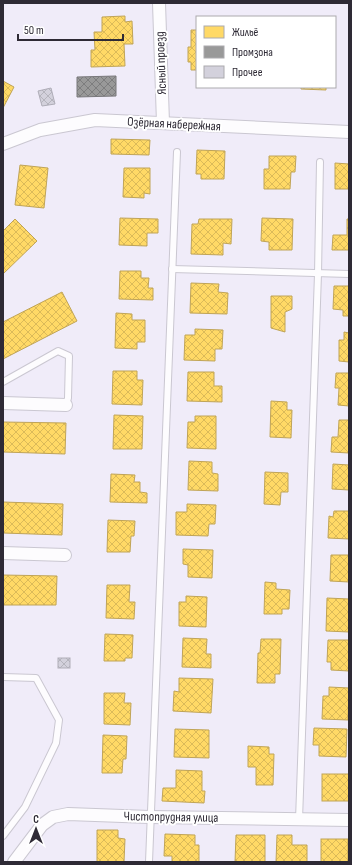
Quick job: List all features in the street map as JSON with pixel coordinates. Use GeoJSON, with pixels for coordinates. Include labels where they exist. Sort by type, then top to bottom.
{"type":"FeatureCollection","features":[{"type":"Feature","properties":{"kind":"street","name":"Ясный проезд"},"geometry":{"type":"LineString","coordinates":[[159,3],[163,123]]}},
{"type":"Feature","properties":{"kind":"street","name":"Озёрная набережная"},"geometry":{"type":"LineString","coordinates":[[3,144],[40,130],[95,120],[349,132]]}},
{"type":"Feature","properties":{"kind":"street"},"geometry":{"type":"LineString","coordinates":[[3,403],[66,405]]}},
{"type":"Feature","properties":{"kind":"street"},"geometry":{"type":"LineString","coordinates":[[3,553],[64,555]]}},
{"type":"Feature","properties":{"kind":"street","name":"Чистопрудная улица"},"geometry":{"type":"LineString","coordinates":[[14,862],[42,825],[53,817],[68,814],[150,817],[349,820]]}},
{"type":"Feature","properties":{"kind":"lane"},"geometry":{"type":"LineString","coordinates":[[149,862],[177,152]]}},
{"type":"Feature","properties":{"kind":"lane"},"geometry":{"type":"LineString","coordinates":[[299,820],[318,274],[320,162]]}},
{"type":"Feature","properties":{"kind":"lane"},"geometry":{"type":"LineString","coordinates":[[172,269],[349,274]]}},
{"type":"Feature","properties":{"kind":"lane"},"geometry":{"type":"LineString","coordinates":[[3,382],[58,351],[69,356],[68,398],[66,405]]}},
{"type":"Feature","properties":{"kind":"lane"},"geometry":{"type":"LineString","coordinates":[[3,677],[36,678],[59,720],[56,743],[25,807],[3,836]]}},
{"type":"Feature","properties":{"kind":"building: Жильё"},"geometry":{"type":"Polygon","coordinates":[[[125,16],[125,22],[132,21],[133,44],[124,44],[125,66],[91,67],[91,50],[95,50],[94,32],[102,32],[102,17],[125,16]]]}},
{"type":"Feature","properties":{"kind":"building: Жильё"},"geometry":{"type":"Polygon","coordinates":[[[191,30],[196,30],[196,70],[191,70],[191,62],[188,62],[188,47],[191,47],[191,30]]]}},
{"type":"Feature","properties":{"kind":"building: Жильё"},"geometry":{"type":"Polygon","coordinates":[[[3,81],[14,87],[3,108],[3,81]]]}},
{"type":"Feature","properties":{"kind":"building: Жильё"},"geometry":{"type":"Polygon","coordinates":[[[326,88],[326,90],[301,89],[326,88]]]}},
{"type":"Feature","properties":{"kind":"building: Жильё"},"geometry":{"type":"Polygon","coordinates":[[[111,139],[150,140],[149,155],[111,154],[111,139]]]}},
{"type":"Feature","properties":{"kind":"building: Жильё"},"geometry":{"type":"Polygon","coordinates":[[[197,150],[225,151],[224,179],[201,179],[201,174],[196,174],[197,150]]]}},
{"type":"Feature","properties":{"kind":"building: Жильё"},"geometry":{"type":"Polygon","coordinates":[[[269,156],[296,156],[295,172],[291,172],[290,189],[264,189],[264,169],[269,169],[269,156]]]}},
{"type":"Feature","properties":{"kind":"building: Жильё"},"geometry":{"type":"Polygon","coordinates":[[[335,163],[349,164],[349,189],[335,189],[335,163]]]}},
{"type":"Feature","properties":{"kind":"building: Жильё"},"geometry":{"type":"Polygon","coordinates":[[[20,165],[48,168],[44,208],[15,205],[20,165]]]}},
{"type":"Feature","properties":{"kind":"building: Жильё"},"geometry":{"type":"Polygon","coordinates":[[[124,168],[150,168],[150,194],[144,193],[144,198],[123,197],[124,168]]]}},
{"type":"Feature","properties":{"kind":"building: Жильё"},"geometry":{"type":"Polygon","coordinates":[[[120,218],[158,219],[158,233],[147,233],[147,246],[119,245],[120,218]]]}},
{"type":"Feature","properties":{"kind":"building: Жильё"},"geometry":{"type":"Polygon","coordinates":[[[262,218],[293,219],[292,250],[269,250],[269,242],[261,241],[262,218]]]}},
{"type":"Feature","properties":{"kind":"building: Жильё"},"geometry":{"type":"Polygon","coordinates":[[[15,219],[37,241],[3,274],[3,231],[15,219]]]}},
{"type":"Feature","properties":{"kind":"building: Жильё"},"geometry":{"type":"Polygon","coordinates":[[[199,219],[232,219],[231,244],[223,243],[223,255],[191,254],[192,224],[198,224],[199,219]]]}},
{"type":"Feature","properties":{"kind":"building: Жильё"},"geometry":{"type":"Polygon","coordinates":[[[347,219],[349,219],[349,250],[332,250],[333,235],[347,235],[347,219]]]}},
{"type":"Feature","properties":{"kind":"building: Жильё"},"geometry":{"type":"Polygon","coordinates":[[[120,271],[141,271],[141,278],[149,278],[148,288],[153,288],[153,300],[119,299],[120,271]]]}},
{"type":"Feature","properties":{"kind":"building: Жильё"},"geometry":{"type":"Polygon","coordinates":[[[191,283],[219,284],[218,292],[228,293],[227,314],[190,313],[191,283]]]}},
{"type":"Feature","properties":{"kind":"building: Жильё"},"geometry":{"type":"Polygon","coordinates":[[[334,286],[349,286],[349,316],[343,316],[343,310],[333,309],[334,286]]]}},
{"type":"Feature","properties":{"kind":"building: Жильё"},"geometry":{"type":"Polygon","coordinates":[[[62,292],[77,321],[3,359],[3,322],[62,292]]]}},
{"type":"Feature","properties":{"kind":"building: Жильё"},"geometry":{"type":"Polygon","coordinates":[[[271,296],[292,296],[292,309],[285,312],[285,332],[271,328],[271,296]]]}},
{"type":"Feature","properties":{"kind":"building: Жильё"},"geometry":{"type":"Polygon","coordinates":[[[116,313],[132,314],[132,320],[145,320],[145,342],[137,342],[137,349],[115,348],[116,313]]]}},
{"type":"Feature","properties":{"kind":"building: Жильё"},"geometry":{"type":"Polygon","coordinates":[[[195,329],[223,330],[222,349],[215,349],[215,361],[184,360],[185,335],[195,335],[195,329]]]}},
{"type":"Feature","properties":{"kind":"building: Жильё"},"geometry":{"type":"Polygon","coordinates":[[[344,332],[349,333],[349,362],[339,361],[339,340],[344,340],[344,332]]]}},
{"type":"Feature","properties":{"kind":"building: Жильё"},"geometry":{"type":"Polygon","coordinates":[[[113,371],[137,371],[137,380],[143,380],[142,405],[112,404],[113,371]]]}},
{"type":"Feature","properties":{"kind":"building: Жильё"},"geometry":{"type":"Polygon","coordinates":[[[188,372],[214,372],[214,386],[222,386],[222,402],[187,401],[188,372]]]}},
{"type":"Feature","properties":{"kind":"building: Жильё"},"geometry":{"type":"Polygon","coordinates":[[[336,373],[349,373],[349,406],[338,405],[339,388],[335,388],[336,373]]]}},
{"type":"Feature","properties":{"kind":"building: Жильё"},"geometry":{"type":"Polygon","coordinates":[[[271,401],[287,402],[287,410],[292,410],[291,438],[270,437],[271,401]]]}},
{"type":"Feature","properties":{"kind":"building: Жильё"},"geometry":{"type":"Polygon","coordinates":[[[114,415],[143,416],[142,449],[113,449],[114,415]]]}},
{"type":"Feature","properties":{"kind":"building: Жильё"},"geometry":{"type":"Polygon","coordinates":[[[195,416],[216,416],[216,449],[187,448],[188,422],[195,422],[195,416]]]}},
{"type":"Feature","properties":{"kind":"building: Жильё"},"geometry":{"type":"Polygon","coordinates":[[[339,420],[349,420],[349,453],[331,452],[332,437],[338,437],[339,420]]]}},
{"type":"Feature","properties":{"kind":"building: Жильё"},"geometry":{"type":"Polygon","coordinates":[[[3,422],[66,423],[65,454],[3,452],[3,422]]]}},
{"type":"Feature","properties":{"kind":"building: Жильё"},"geometry":{"type":"Polygon","coordinates":[[[189,461],[212,462],[212,473],[218,474],[218,491],[188,490],[189,461]]]}},
{"type":"Feature","properties":{"kind":"building: Жильё"},"geometry":{"type":"Polygon","coordinates":[[[333,464],[349,465],[349,490],[332,489],[333,464]]]}},
{"type":"Feature","properties":{"kind":"building: Жильё"},"geometry":{"type":"Polygon","coordinates":[[[265,472],[288,473],[288,492],[281,492],[280,505],[264,504],[265,472]]]}},
{"type":"Feature","properties":{"kind":"building: Жильё"},"geometry":{"type":"Polygon","coordinates":[[[111,474],[135,475],[134,482],[140,482],[140,492],[147,493],[147,503],[110,502],[111,474]]]}},
{"type":"Feature","properties":{"kind":"building: Жильё"},"geometry":{"type":"Polygon","coordinates":[[[3,502],[63,504],[62,535],[3,533],[3,502]]]}},
{"type":"Feature","properties":{"kind":"building: Жильё"},"geometry":{"type":"Polygon","coordinates":[[[187,504],[216,505],[215,524],[209,524],[208,536],[176,535],[176,512],[187,512],[187,504]]]}},
{"type":"Feature","properties":{"kind":"building: Жильё"},"geometry":{"type":"Polygon","coordinates":[[[334,511],[349,511],[349,539],[328,538],[329,516],[333,517],[334,511]]]}},
{"type":"Feature","properties":{"kind":"building: Жильё"},"geometry":{"type":"Polygon","coordinates":[[[108,520],[135,521],[134,536],[131,536],[130,552],[107,552],[108,520]]]}},
{"type":"Feature","properties":{"kind":"building: Жильё"},"geometry":{"type":"Polygon","coordinates":[[[183,549],[213,550],[212,578],[188,577],[188,565],[183,564],[183,549]]]}},
{"type":"Feature","properties":{"kind":"building: Жильё"},"geometry":{"type":"Polygon","coordinates":[[[331,555],[349,555],[349,582],[330,581],[331,555]]]}},
{"type":"Feature","properties":{"kind":"building: Жильё"},"geometry":{"type":"Polygon","coordinates":[[[3,575],[57,576],[56,605],[3,605],[3,575]]]}},
{"type":"Feature","properties":{"kind":"building: Жильё"},"geometry":{"type":"Polygon","coordinates":[[[265,582],[276,583],[276,589],[290,590],[289,609],[282,609],[282,614],[264,614],[265,582]]]}},
{"type":"Feature","properties":{"kind":"building: Жильё"},"geometry":{"type":"Polygon","coordinates":[[[107,585],[130,585],[129,602],[135,602],[134,619],[106,618],[107,585]]]}},
{"type":"Feature","properties":{"kind":"building: Жильё"},"geometry":{"type":"Polygon","coordinates":[[[186,596],[207,597],[206,627],[179,626],[179,602],[186,602],[186,596]]]}},
{"type":"Feature","properties":{"kind":"building: Жильё"},"geometry":{"type":"Polygon","coordinates":[[[327,598],[349,599],[349,632],[326,631],[327,598]]]}},
{"type":"Feature","properties":{"kind":"building: Жильё"},"geometry":{"type":"Polygon","coordinates":[[[105,634],[133,635],[132,658],[125,658],[125,661],[104,661],[105,634]]]}},
{"type":"Feature","properties":{"kind":"building: Жильё"},"geometry":{"type":"Polygon","coordinates":[[[183,638],[207,639],[206,654],[211,654],[211,668],[182,667],[183,638]]]}},
{"type":"Feature","properties":{"kind":"building: Жильё"},"geometry":{"type":"Polygon","coordinates":[[[261,639],[281,639],[280,674],[275,674],[275,683],[257,683],[258,653],[260,653],[261,639]]]}},
{"type":"Feature","properties":{"kind":"building: Жильё"},"geometry":{"type":"Polygon","coordinates":[[[328,640],[349,640],[349,671],[331,670],[331,662],[327,662],[328,640]]]}},
{"type":"Feature","properties":{"kind":"building: Жильё"},"geometry":{"type":"Polygon","coordinates":[[[179,678],[213,679],[211,713],[173,711],[174,691],[179,692],[179,678]]]}},
{"type":"Feature","properties":{"kind":"building: Жильё"},"geometry":{"type":"Polygon","coordinates":[[[329,687],[349,688],[348,720],[322,719],[323,696],[329,696],[329,687]]]}},
{"type":"Feature","properties":{"kind":"building: Жильё"},"geometry":{"type":"Polygon","coordinates":[[[104,693],[125,693],[124,703],[131,703],[130,725],[104,724],[104,693]]]}},
{"type":"Feature","properties":{"kind":"building: Жильё"},"geometry":{"type":"Polygon","coordinates":[[[314,728],[347,729],[346,757],[319,756],[319,745],[313,745],[314,728]]]}},
{"type":"Feature","properties":{"kind":"building: Жильё"},"geometry":{"type":"Polygon","coordinates":[[[175,729],[209,730],[209,758],[174,757],[175,729]]]}},
{"type":"Feature","properties":{"kind":"building: Жильё"},"geometry":{"type":"Polygon","coordinates":[[[103,735],[127,736],[126,759],[123,759],[122,773],[102,773],[103,735]]]}},
{"type":"Feature","properties":{"kind":"building: Жильё"},"geometry":{"type":"Polygon","coordinates":[[[248,746],[269,747],[269,754],[274,754],[273,785],[256,785],[256,767],[248,767],[248,746]]]}},
{"type":"Feature","properties":{"kind":"building: Жильё"},"geometry":{"type":"Polygon","coordinates":[[[176,770],[202,771],[202,791],[205,791],[204,803],[162,801],[163,788],[176,788],[176,770]]]}},
{"type":"Feature","properties":{"kind":"building: Жильё"},"geometry":{"type":"Polygon","coordinates":[[[322,774],[349,774],[349,801],[322,801],[322,774]]]}},
{"type":"Feature","properties":{"kind":"building: Жильё"},"geometry":{"type":"Polygon","coordinates":[[[97,830],[118,830],[118,838],[125,839],[124,862],[97,862],[97,830]]]}},
{"type":"Feature","properties":{"kind":"building: Жильё"},"geometry":{"type":"Polygon","coordinates":[[[165,834],[195,835],[195,845],[199,845],[199,862],[172,862],[172,856],[164,856],[165,834]]]}},
{"type":"Feature","properties":{"kind":"building: Жильё"},"geometry":{"type":"Polygon","coordinates":[[[236,835],[265,835],[265,862],[235,862],[236,835]]]}},
{"type":"Feature","properties":{"kind":"building: Жильё"},"geometry":{"type":"Polygon","coordinates":[[[277,835],[292,835],[292,845],[307,845],[307,862],[276,862],[277,835]]]}},
{"type":"Feature","properties":{"kind":"building: Жильё"},"geometry":{"type":"Polygon","coordinates":[[[321,839],[348,839],[348,862],[321,862],[321,839]]]}},
{"type":"Feature","properties":{"kind":"building: Промзона"},"geometry":{"type":"Polygon","coordinates":[[[116,76],[116,96],[77,97],[77,77],[116,76]]]}},
{"type":"Feature","properties":{"kind":"building: Прочее"},"geometry":{"type":"Polygon","coordinates":[[[51,88],[55,104],[42,106],[38,91],[51,88]]]}},
{"type":"Feature","properties":{"kind":"building: Прочее"},"geometry":{"type":"Polygon","coordinates":[[[58,658],[70,658],[70,668],[58,668],[58,658]]]}}]}
